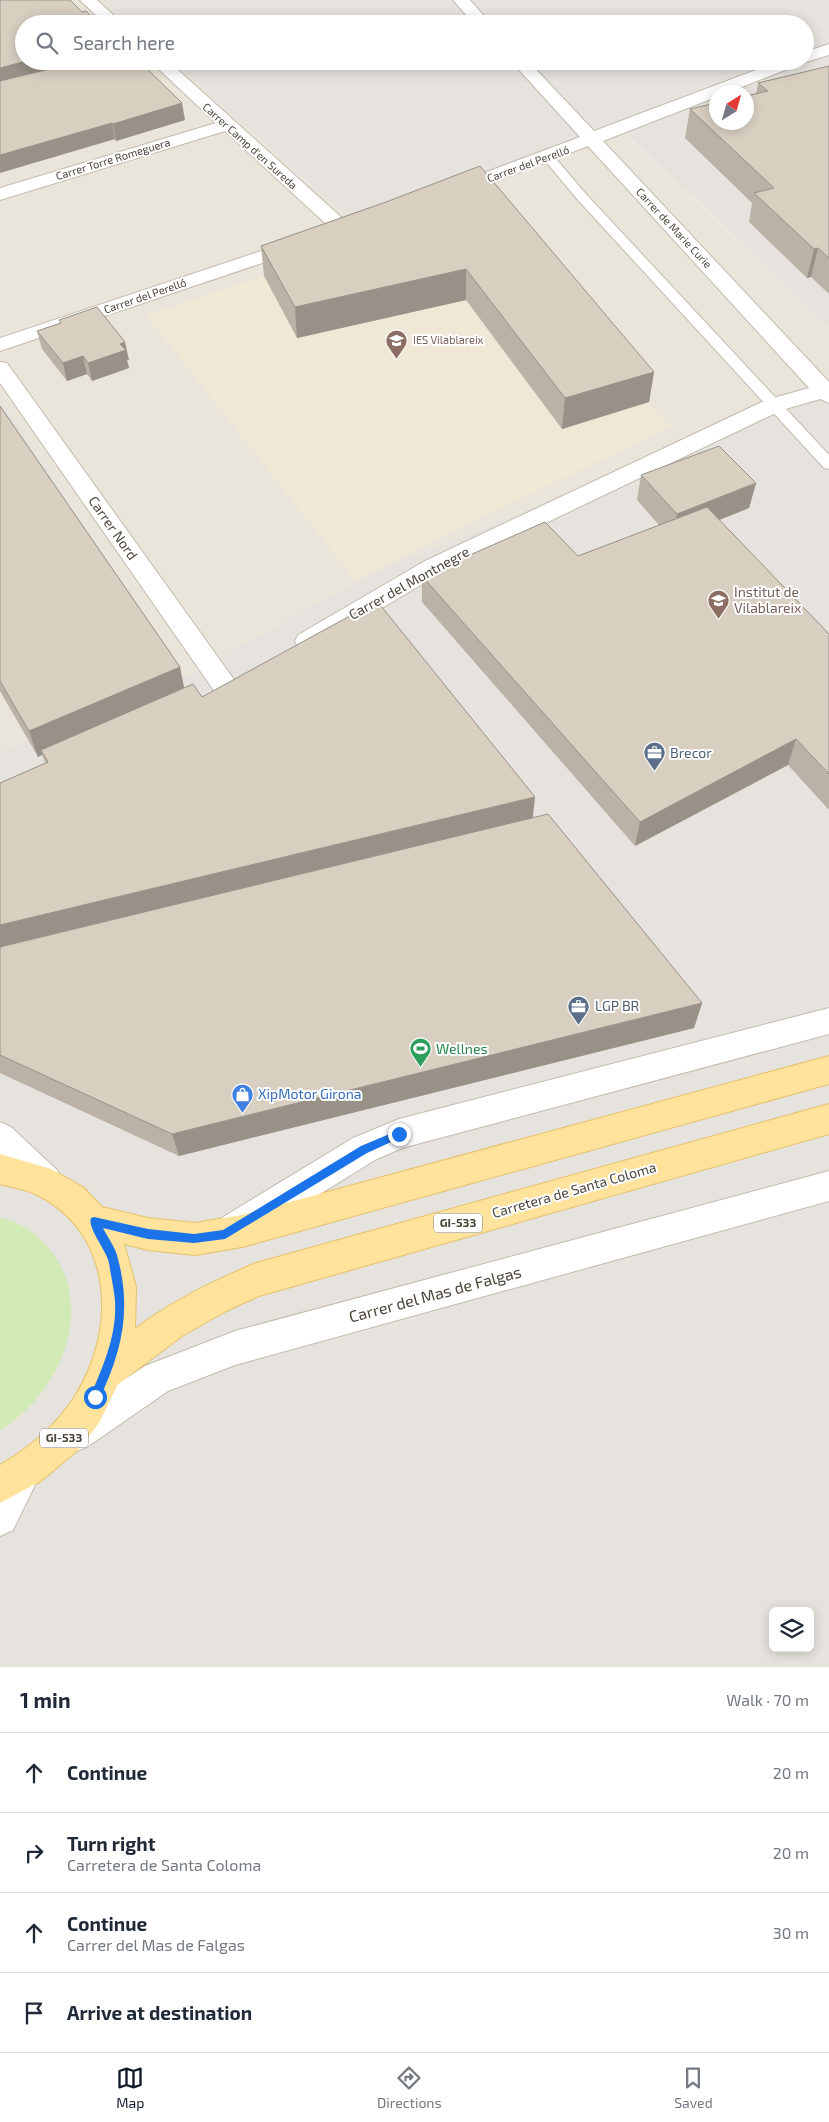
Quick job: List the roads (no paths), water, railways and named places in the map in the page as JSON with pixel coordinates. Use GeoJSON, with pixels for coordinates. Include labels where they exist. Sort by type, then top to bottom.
{"type":"FeatureCollection","features":[{"type":"Feature","properties":{"kind":"main road"},"geometry":{"type":"LineString","coordinates":[[94,1221],[148,1234],[194,1239],[242,1231],[829,1070]]}},
{"type":"Feature","properties":{"kind":"main road","name":"Carretera de Santa Coloma"},"geometry":{"type":"LineString","coordinates":[[108,1370],[170,1324],[214,1298],[256,1280],[829,1118]]}},
{"type":"Feature","properties":{"kind":"main road","name":"GI-533"},"geometry":{"type":"LineString","coordinates":[[0,1169],[20,1172],[46,1181],[80,1206],[94,1221],[113,1258],[120,1301],[119,1324],[108,1370],[95,1397],[60,1443],[12,1479]]}},
{"type":"Feature","properties":{"kind":"street"},"geometry":{"type":"LineString","coordinates":[[88,0],[106,15]]}},
{"type":"Feature","properties":{"kind":"street"},"geometry":{"type":"LineString","coordinates":[[461,0],[475,15]]}},
{"type":"Feature","properties":{"kind":"street"},"geometry":{"type":"LineString","coordinates":[[814,55],[829,49]]}},
{"type":"Feature","properties":{"kind":"street","name":"Carrer Camp d'en Sureda"},"geometry":{"type":"LineString","coordinates":[[168,70],[226,125],[329,235]]}},
{"type":"Feature","properties":{"kind":"street","name":"Carrer de Marie Curie"},"geometry":{"type":"LineString","coordinates":[[527,70],[827,392]]}},
{"type":"Feature","properties":{"kind":"street","name":"Carrer del Perelló"},"geometry":{"type":"LineString","coordinates":[[437,197],[548,157],[659,112],[772,70]]}},
{"type":"Feature","properties":{"kind":"street","name":"Carrer Torre Romeguera"},"geometry":{"type":"LineString","coordinates":[[0,194],[226,125]]}},
{"type":"Feature","properties":{"kind":"street","name":"Carrer del Perelló"},"geometry":{"type":"LineString","coordinates":[[0,345],[362,223]]}},
{"type":"Feature","properties":{"kind":"street","name":"Carrer Nord"},"geometry":{"type":"LineString","coordinates":[[0,368],[226,687]]}},
{"type":"Feature","properties":{"kind":"street","name":"Carrer del Montnegre"},"geometry":{"type":"LineString","coordinates":[[284,654],[433,567],[774,405],[827,392]]}},
{"type":"Feature","properties":{"kind":"street"},"geometry":{"type":"LineString","coordinates":[[225,1234],[364,1149],[399,1134],[829,1021]]}},
{"type":"Feature","properties":{"kind":"street"},"geometry":{"type":"LineString","coordinates":[[0,1137],[46,1181]]}},
{"type":"Feature","properties":{"kind":"street","name":"Carrer del Mas de Falgas"},"geometry":{"type":"LineString","coordinates":[[60,1443],[157,1378],[235,1348],[829,1186]]}},
{"type":"Feature","properties":{"kind":"street"},"geometry":{"type":"LineString","coordinates":[[0,1517],[12,1479]]}},
{"type":"Feature","properties":{"kind":"lane"},"geometry":{"type":"LineString","coordinates":[[548,157],[581,196],[829,464]]}},
{"type":"Feature","properties":{"kind":"place","name":"IES Vilablareix"},"geometry":{"type":"Point","coordinates":[397,359]}},
{"type":"Feature","properties":{"kind":"place","name":"Institut de Vilablareix"},"geometry":{"type":"Point","coordinates":[718,619]}},
{"type":"Feature","properties":{"kind":"place","name":"Brecor"},"geometry":{"type":"Point","coordinates":[654,772]}},
{"type":"Feature","properties":{"kind":"place","name":"LGP BR"},"geometry":{"type":"Point","coordinates":[579,1025]}},
{"type":"Feature","properties":{"kind":"place","name":"Wellnes"},"geometry":{"type":"Point","coordinates":[420,1068]}},
{"type":"Feature","properties":{"kind":"place","name":"XipMotor Girona"},"geometry":{"type":"Point","coordinates":[242,1113]}}]}
